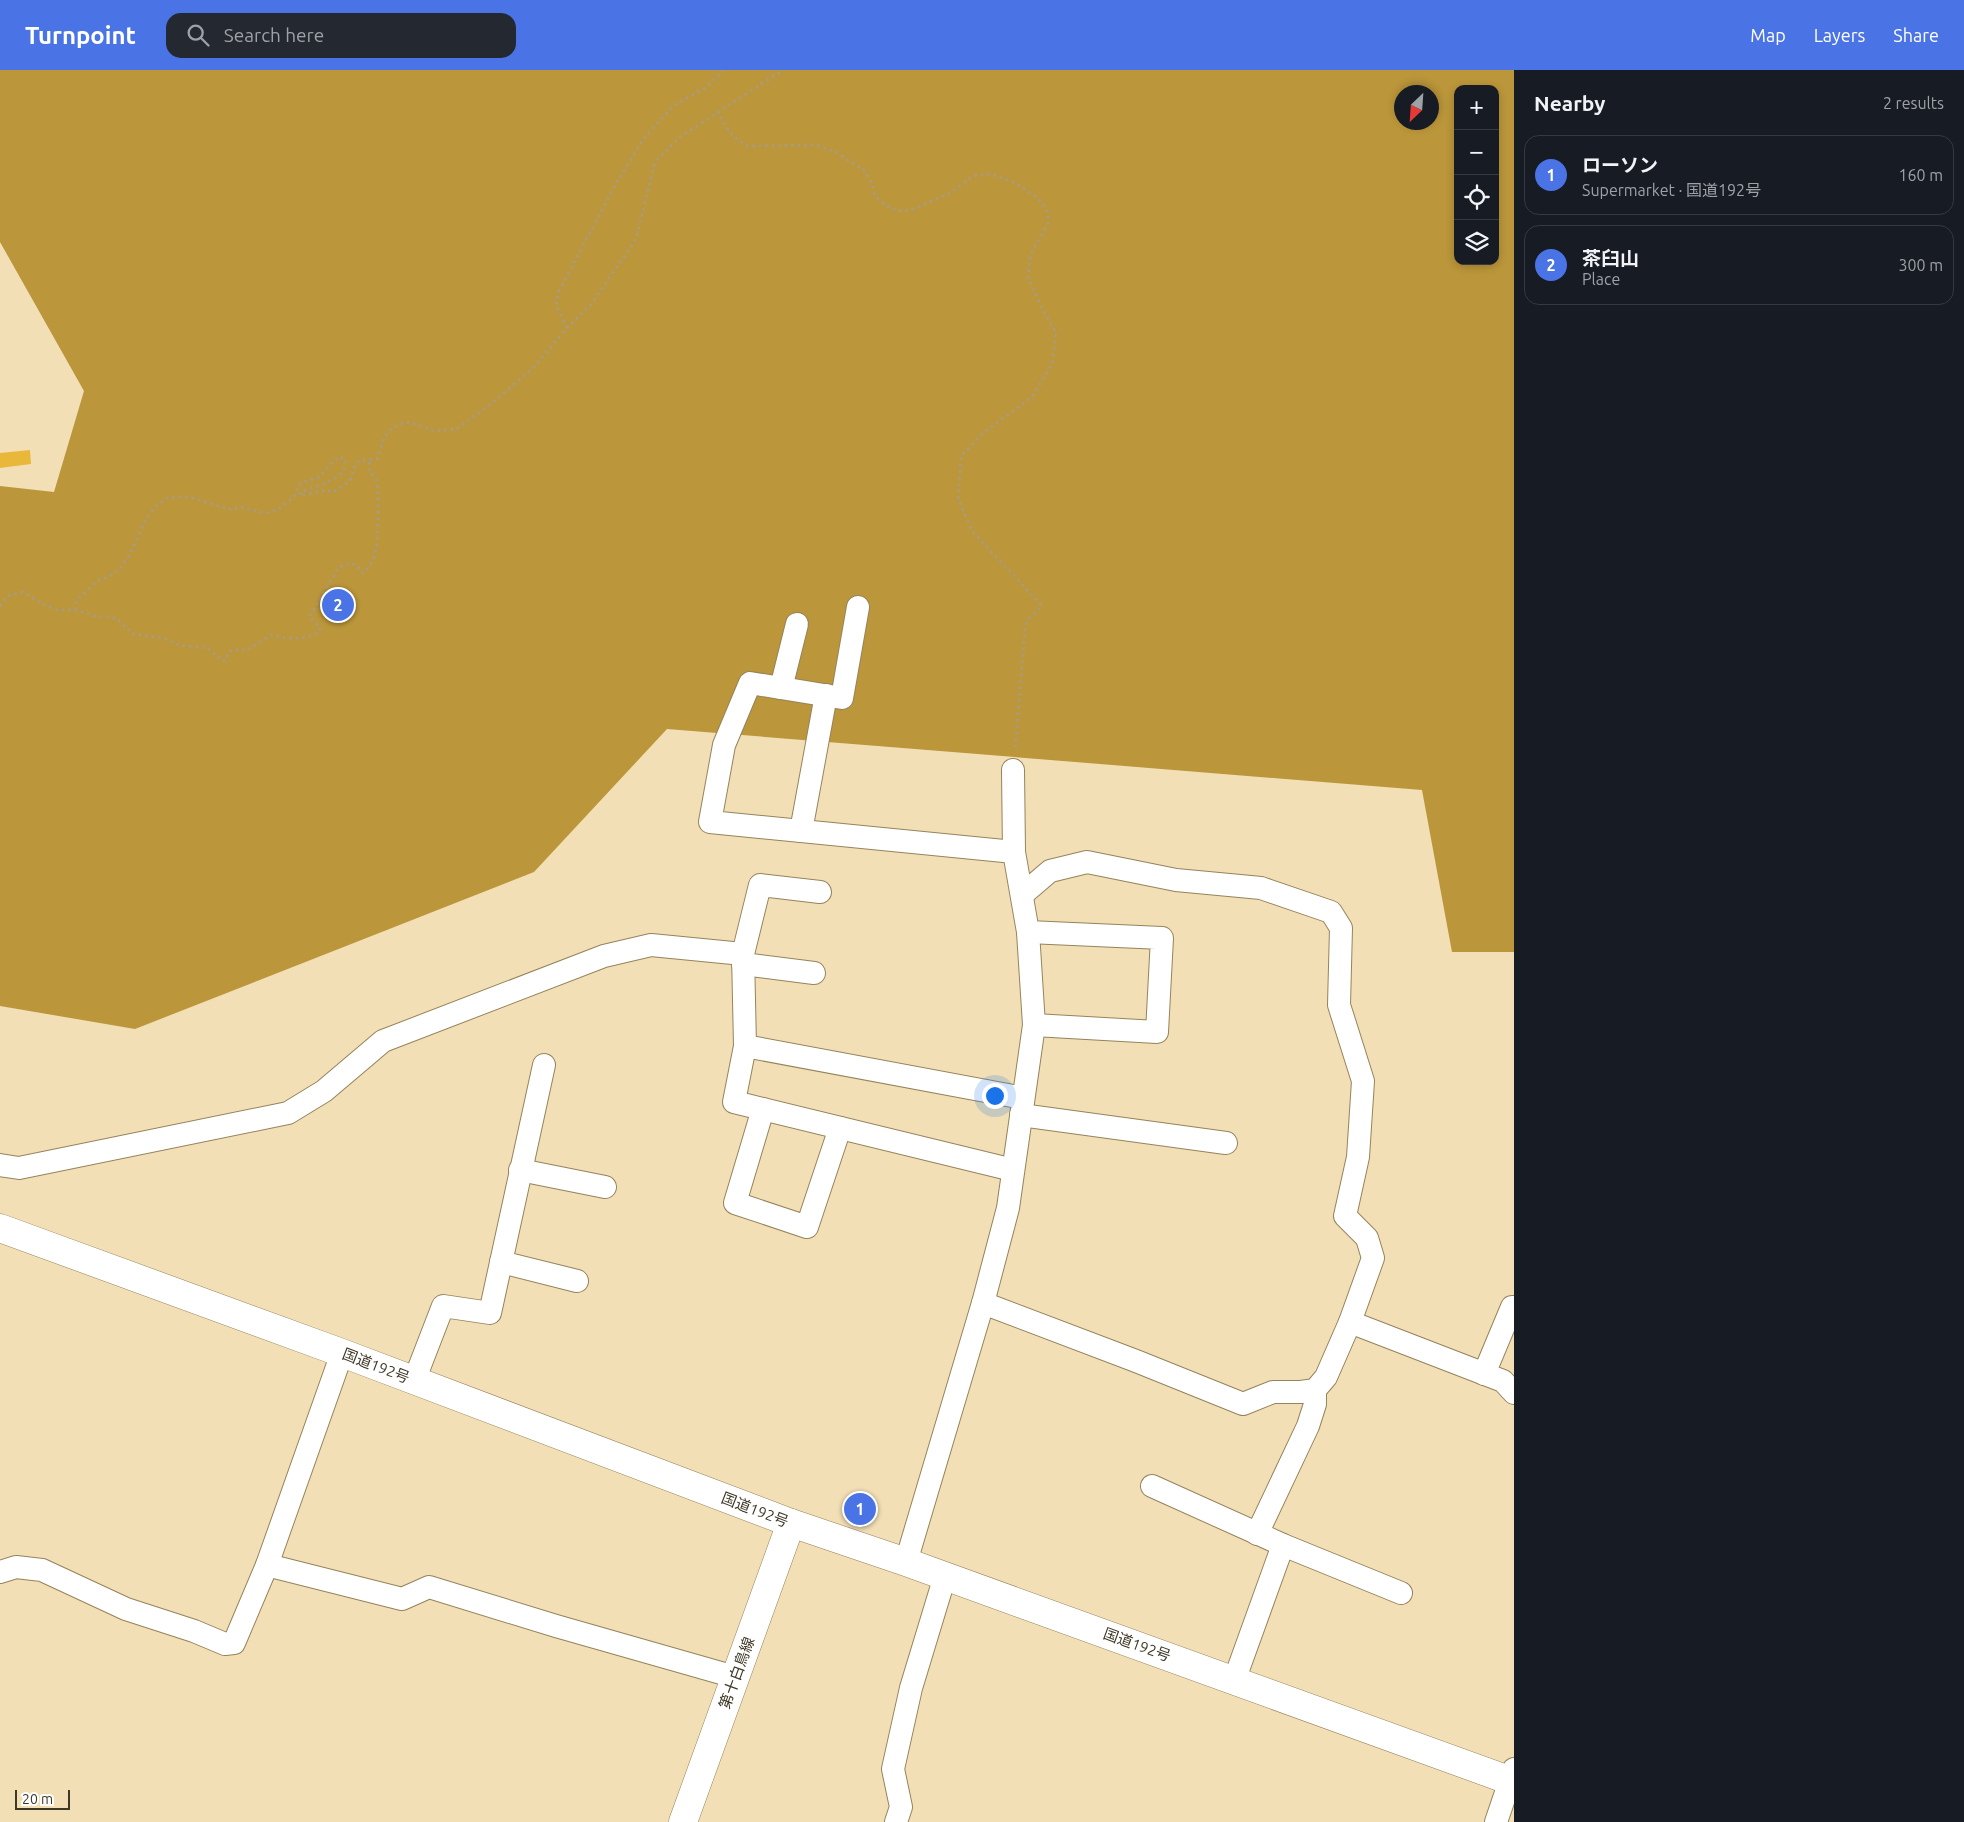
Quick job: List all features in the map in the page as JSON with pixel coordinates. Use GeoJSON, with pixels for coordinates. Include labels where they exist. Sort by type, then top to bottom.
{"type":"FeatureCollection","features":[{"type":"Feature","properties":{"kind":"main road","name":"国道192号"},"geometry":{"type":"LineString","coordinates":[[0,1228],[342,1353],[791,1524],[906,1562],[1234,1681],[1513,1777]]}},
{"type":"Feature","properties":{"kind":"main road","name":"第十白鳥線"},"geometry":{"type":"LineString","coordinates":[[683,1822],[791,1524]]}},
{"type":"Feature","properties":{"kind":"street"},"geometry":{"type":"LineString","coordinates":[[858,607],[842,698],[750,683],[724,745],[710,822],[1014,852]]}},
{"type":"Feature","properties":{"kind":"street"},"geometry":{"type":"LineString","coordinates":[[781,688],[797,624]]}},
{"type":"Feature","properties":{"kind":"street"},"geometry":{"type":"LineString","coordinates":[[801,831],[826,695]]}},
{"type":"Feature","properties":{"kind":"street"},"geometry":{"type":"LineString","coordinates":[[906,1562],[1008,1208],[1034,1025],[1028,932],[1014,852],[1013,770]]}},
{"type":"Feature","properties":{"kind":"street"},"geometry":{"type":"LineString","coordinates":[[1022,895],[1050,871],[1087,862],[1176,880],[1261,888],[1331,912],[1341,928],[1339,1005],[1363,1081],[1358,1157],[1345,1216],[1367,1238],[1373,1258],[1350,1322],[1326,1377],[1316,1390],[1315,1404],[1308,1426],[1257,1534]]}},
{"type":"Feature","properties":{"kind":"street"},"geometry":{"type":"LineString","coordinates":[[820,892],[760,885],[743,959],[745,1046],[734,1102],[1013,1170]]}},
{"type":"Feature","properties":{"kind":"street"},"geometry":{"type":"LineString","coordinates":[[1028,932],[1162,938],[1157,1032],[1034,1025]]}},
{"type":"Feature","properties":{"kind":"street"},"geometry":{"type":"LineString","coordinates":[[0,1164],[19,1168],[288,1113],[324,1091],[383,1041],[604,956],[651,945],[743,959],[814,973]]}},
{"type":"Feature","properties":{"kind":"street"},"geometry":{"type":"LineString","coordinates":[[745,1046],[1022,1106],[1226,1144]]}},
{"type":"Feature","properties":{"kind":"street"},"geometry":{"type":"LineString","coordinates":[[414,1381],[442,1306],[490,1314],[544,1066]]}},
{"type":"Feature","properties":{"kind":"street"},"geometry":{"type":"LineString","coordinates":[[763,1109],[735,1203],[807,1227],[840,1128]]}},
{"type":"Feature","properties":{"kind":"street"},"geometry":{"type":"LineString","coordinates":[[520,1170],[605,1186]]}},
{"type":"Feature","properties":{"kind":"street"},"geometry":{"type":"LineString","coordinates":[[501,1262],[577,1281]]}},
{"type":"Feature","properties":{"kind":"street"},"geometry":{"type":"LineString","coordinates":[[982,1303],[1136,1361],[1242,1404],[1273,1392],[1316,1390]]}},
{"type":"Feature","properties":{"kind":"street"},"geometry":{"type":"LineString","coordinates":[[1484,1374],[1512,1307],[1514,1307]]}},
{"type":"Feature","properties":{"kind":"street"},"geometry":{"type":"LineString","coordinates":[[1350,1322],[1504,1381],[1514,1393]]}},
{"type":"Feature","properties":{"kind":"street"},"geometry":{"type":"LineString","coordinates":[[0,1572],[16,1567],[42,1570],[126,1609],[194,1631],[225,1644],[234,1643],[267,1565],[342,1353]]}},
{"type":"Feature","properties":{"kind":"street"},"geometry":{"type":"LineString","coordinates":[[1152,1486],[1257,1534],[1401,1593]]}},
{"type":"Feature","properties":{"kind":"street"},"geometry":{"type":"LineString","coordinates":[[1234,1681],[1283,1545]]}},
{"type":"Feature","properties":{"kind":"street"},"geometry":{"type":"LineString","coordinates":[[267,1565],[402,1599],[429,1587],[602,1639],[736,1676]]}},
{"type":"Feature","properties":{"kind":"street"},"geometry":{"type":"LineString","coordinates":[[896,1822],[900,1807],[893,1770],[911,1688],[945,1576]]}},
{"type":"Feature","properties":{"kind":"street"},"geometry":{"type":"LineString","coordinates":[[1496,1822],[1513,1777]]}},
{"type":"Feature","properties":{"kind":"path"},"geometry":{"type":"LineString","coordinates":[[567,328],[556,305],[559,291],[614,187],[644,138],[673,106],[708,86],[723,70]]}},
{"type":"Feature","properties":{"kind":"path"},"geometry":{"type":"LineString","coordinates":[[75,610],[76,601],[96,581],[108,577],[120,569],[130,554],[146,519],[156,506],[170,497],[189,497],[232,510],[240,507],[266,513],[278,509],[294,497],[299,485],[308,480],[318,478],[338,457],[344,458],[343,471],[335,479],[300,492],[300,496],[326,490],[334,492],[350,481],[356,463],[362,460],[377,459],[384,438],[392,428],[406,422],[432,431],[457,429],[502,396],[534,367],[567,328],[592,303],[636,239],[655,162],[680,137],[783,70]]}},
{"type":"Feature","properties":{"kind":"path"},"geometry":{"type":"LineString","coordinates":[[718,111],[731,136],[748,146],[816,145],[836,152],[865,172],[876,196],[884,204],[898,211],[911,210],[950,193],[972,176],[991,174],[1016,183],[1038,199],[1048,212],[1048,224],[1031,253],[1028,277],[1040,306],[1056,333],[1052,364],[1032,397],[983,433],[961,456],[958,500],[972,531],[1042,606],[1028,620],[1025,628],[1013,770]]}},
{"type":"Feature","properties":{"kind":"path"},"geometry":{"type":"LineString","coordinates":[[0,606],[8,596],[23,592],[57,610],[75,610],[96,616],[116,618],[132,634],[163,638],[186,646],[208,648],[222,661],[226,660],[229,652],[232,650],[248,650],[271,635],[292,640],[315,634],[320,631],[320,627],[309,617],[339,567],[349,563],[358,566],[362,573],[368,569],[375,554],[378,523],[377,489],[376,480],[369,470],[370,460]]}},
{"type":"Feature","properties":{"kind":"shaded area"},"geometry":{"type":"Polygon","coordinates":[[[0,70],[1514,70],[1514,952],[1452,952],[1422,790],[667,729],[534,872],[135,1029],[0,1006],[0,486],[54,492],[84,391],[0,242],[0,70]]]}},
{"type":"Feature","properties":{"kind":"building"},"geometry":{"type":"Polygon","coordinates":[[[30,450],[31,464],[0,468],[0,453],[30,450]]]}},
{"type":"Feature","properties":{"kind":"place","name":"茶臼山"},"geometry":{"type":"Point","coordinates":[338,605]}},
{"type":"Feature","properties":{"kind":"place","name":"ローソン"},"geometry":{"type":"Point","coordinates":[860,1509]}}]}
